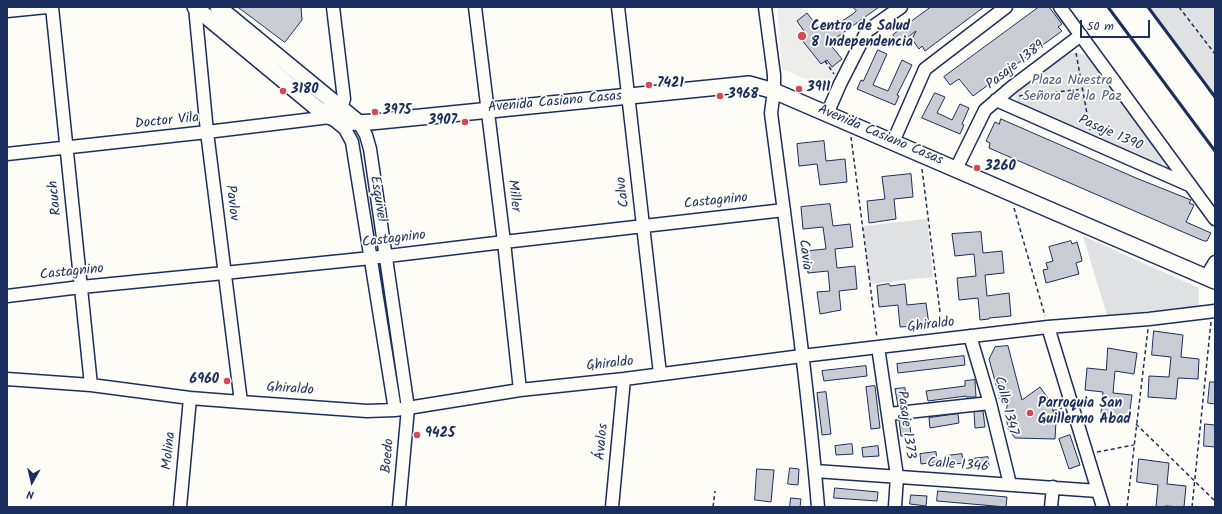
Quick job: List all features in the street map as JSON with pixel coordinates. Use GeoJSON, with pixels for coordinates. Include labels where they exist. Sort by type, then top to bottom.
{"type":"FeatureCollection","features":[{"type":"Feature","properties":{"kind":"main road"},"geometry":{"type":"LineString","coordinates":[[195,7],[304,98],[359,123]]}},
{"type":"Feature","properties":{"kind":"main road"},"geometry":{"type":"LineString","coordinates":[[218,7],[336,112]]}},
{"type":"Feature","properties":{"kind":"main road","name":"Avenida Casiano Casas"},"geometry":{"type":"LineString","coordinates":[[359,123],[749,84],[774,91],[850,123],[1211,279]]}},
{"type":"Feature","properties":{"kind":"street"},"geometry":{"type":"LineString","coordinates":[[7,11],[46,7]]}},
{"type":"Feature","properties":{"kind":"street","name":"Rauch"},"geometry":{"type":"LineString","coordinates":[[52,7],[91,385]]}},
{"type":"Feature","properties":{"kind":"street","name":"Pavlov"},"geometry":{"type":"LineString","coordinates":[[195,7],[207,132],[241,402]]}},
{"type":"Feature","properties":{"kind":"street"},"geometry":{"type":"LineString","coordinates":[[333,7],[344,99],[336,112]]}},
{"type":"Feature","properties":{"kind":"street","name":"Miller"},"geometry":{"type":"LineString","coordinates":[[475,7],[504,242],[520,390]]}},
{"type":"Feature","properties":{"kind":"street","name":"Calvo"},"geometry":{"type":"LineString","coordinates":[[618,7],[660,374]]}},
{"type":"Feature","properties":{"kind":"street","name":"Cavia"},"geometry":{"type":"LineString","coordinates":[[765,7],[774,75],[774,91],[771,113],[802,356],[818,507]]}},
{"type":"Feature","properties":{"kind":"street"},"geometry":{"type":"LineString","coordinates":[[827,114],[840,84],[867,31],[901,7]]}},
{"type":"Feature","properties":{"kind":"street"},"geometry":{"type":"LineString","coordinates":[[893,142],[925,69],[1006,7]]}},
{"type":"Feature","properties":{"kind":"street"},"geometry":{"type":"LineString","coordinates":[[1060,7],[1077,38],[1215,219]]}},
{"type":"Feature","properties":{"kind":"street","name":"Pasaje 1389"},"geometry":{"type":"LineString","coordinates":[[956,169],[985,110],[1012,87],[1077,38]]}},
{"type":"Feature","properties":{"kind":"street","name":"Pasaje 1390"},"geometry":{"type":"LineString","coordinates":[[996,100],[1190,185]]}},
{"type":"Feature","properties":{"kind":"street","name":"Doctor Vila"},"geometry":{"type":"LineString","coordinates":[[7,154],[207,132],[336,112]]}},
{"type":"Feature","properties":{"kind":"street","name":"Esquivel"},"geometry":{"type":"LineString","coordinates":[[336,112],[352,142],[395,410]]}},
{"type":"Feature","properties":{"kind":"street","name":"Esquivel"},"geometry":{"type":"LineString","coordinates":[[359,123],[366,135],[370,149],[408,408]]}},
{"type":"Feature","properties":{"kind":"street","name":"Castagnino"},"geometry":{"type":"LineString","coordinates":[[7,296],[81,287],[371,258],[385,255],[784,210]]}},
{"type":"Feature","properties":{"kind":"street"},"geometry":{"type":"LineString","coordinates":[[1211,279],[1215,262]]}},
{"type":"Feature","properties":{"kind":"street","name":"Ghiraldo"},"geometry":{"type":"LineString","coordinates":[[7,379],[91,385],[190,398],[367,410],[395,410],[520,390],[624,379],[802,356],[1048,327],[1214,312]]}},
{"type":"Feature","properties":{"kind":"street"},"geometry":{"type":"LineString","coordinates":[[1048,327],[1103,507]]}},
{"type":"Feature","properties":{"kind":"street","name":"Calle 1347"},"geometry":{"type":"LineString","coordinates":[[970,336],[990,403],[1010,484]]}},
{"type":"Feature","properties":{"kind":"street","name":"Pasaje 1373"},"geometry":{"type":"LineString","coordinates":[[878,347],[897,476],[895,507]]}},
{"type":"Feature","properties":{"kind":"street","name":"Ávalos"},"geometry":{"type":"LineString","coordinates":[[612,507],[624,379]]}},
{"type":"Feature","properties":{"kind":"street","name":"Molina"},"geometry":{"type":"LineString","coordinates":[[180,507],[190,398]]}},
{"type":"Feature","properties":{"kind":"street"},"geometry":{"type":"LineString","coordinates":[[889,414],[990,403]]}},
{"type":"Feature","properties":{"kind":"street","name":"Boedo"},"geometry":{"type":"LineString","coordinates":[[399,507],[408,408]]}},
{"type":"Feature","properties":{"kind":"street","name":"Calle 1346"},"geometry":{"type":"LineString","coordinates":[[815,471],[1098,491]]}},
{"type":"Feature","properties":{"kind":"street"},"geometry":{"type":"LineString","coordinates":[[1051,507],[1053,487]]}},
{"type":"Feature","properties":{"kind":"path"},"geometry":{"type":"LineString","coordinates":[[1179,7],[1215,54]]}},
{"type":"Feature","properties":{"kind":"path"},"geometry":{"type":"LineString","coordinates":[[1077,38],[1077,55],[1090,132],[1087,140]]}},
{"type":"Feature","properties":{"kind":"path"},"geometry":{"type":"LineString","coordinates":[[1070,54],[1081,56]]}},
{"type":"Feature","properties":{"kind":"path"},"geometry":{"type":"LineString","coordinates":[[825,61],[840,84]]}},
{"type":"Feature","properties":{"kind":"path"},"geometry":{"type":"LineString","coordinates":[[1019,96],[1082,89]]}},
{"type":"Feature","properties":{"kind":"path"},"geometry":{"type":"LineString","coordinates":[[1019,92],[1019,101]]}},
{"type":"Feature","properties":{"kind":"path"},"geometry":{"type":"LineString","coordinates":[[850,123],[878,347]]}},
{"type":"Feature","properties":{"kind":"path"},"geometry":{"type":"LineString","coordinates":[[921,154],[943,340]]}},
{"type":"Feature","properties":{"kind":"path"},"geometry":{"type":"LineString","coordinates":[[1010,192],[1048,327]]}},
{"type":"Feature","properties":{"kind":"path"},"geometry":{"type":"LineString","coordinates":[[1192,507],[1214,312]]}},
{"type":"Feature","properties":{"kind":"path"},"geometry":{"type":"LineString","coordinates":[[1127,507],[1149,319]]}},
{"type":"Feature","properties":{"kind":"path"},"geometry":{"type":"LineString","coordinates":[[1136,424],[1215,501]]}},
{"type":"Feature","properties":{"kind":"path"},"geometry":{"type":"LineString","coordinates":[[1087,454],[1134,445]]}},
{"type":"Feature","properties":{"kind":"path"},"geometry":{"type":"LineString","coordinates":[[713,507],[715,491]]}},
{"type":"Feature","properties":{"kind":"shaded area","name":"Centro de Salud 8 Independencia"},"geometry":{"type":"Polygon","coordinates":[[[777,7],[802,7],[842,59],[829,89],[782,69],[777,7]]]}},
{"type":"Feature","properties":{"kind":"green space"},"geometry":{"type":"Polygon","coordinates":[[[1148,7],[1215,7],[1215,97],[1148,7]]]}},
{"type":"Feature","properties":{"kind":"green space","name":"Plaza Nuestra Señora de la Paz"},"geometry":{"type":"Polygon","coordinates":[[[1067,53],[1078,53],[1088,56],[1164,159],[1165,163],[1160,164],[1018,103],[1015,96],[1019,90],[1067,53]]]}},
{"type":"Feature","properties":{"kind":"green space"},"geometry":{"type":"Polygon","coordinates":[[[927,219],[933,277],[869,284],[863,226],[927,219]]]}},
{"type":"Feature","properties":{"kind":"green space"},"geometry":{"type":"Polygon","coordinates":[[[1083,236],[1199,288],[1199,306],[1107,315],[1083,236]]]}},
{"type":"Feature","properties":{"kind":"building"},"geometry":{"type":"Polygon","coordinates":[[[238,7],[301,7],[302,20],[285,42],[238,7]]]}},
{"type":"Feature","properties":{"kind":"building"},"geometry":{"type":"Polygon","coordinates":[[[853,7],[879,7],[829,43],[842,59],[832,67],[827,60],[821,64],[798,35],[804,31],[797,21],[807,13],[821,31],[837,20],[839,23],[853,14],[856,11],[853,7]]]}},
{"type":"Feature","properties":{"kind":"building"},"geometry":{"type":"Polygon","coordinates":[[[931,7],[984,7],[925,51],[922,46],[919,49],[912,39],[916,31],[899,44],[893,35],[931,7]]]}},
{"type":"Feature","properties":{"kind":"building"},"geometry":{"type":"Polygon","coordinates":[[[1039,7],[1049,7],[1062,24],[1058,27],[1062,31],[973,96],[959,79],[950,85],[944,77],[1039,7]]]}},
{"type":"Feature","properties":{"kind":"building"},"geometry":{"type":"Polygon","coordinates":[[[878,50],[887,54],[873,85],[888,91],[902,60],[912,65],[897,95],[899,96],[895,105],[857,89],[861,80],[863,81],[878,50]]]}},
{"type":"Feature","properties":{"kind":"building"},"geometry":{"type":"Polygon","coordinates":[[[935,93],[945,97],[937,113],[952,120],[960,104],[969,108],[962,124],[964,125],[960,134],[922,118],[935,93]]]}},
{"type":"Feature","properties":{"kind":"building"},"geometry":{"type":"Polygon","coordinates":[[[1001,119],[1136,178],[1191,200],[1189,203],[1194,205],[1186,222],[1211,233],[1207,241],[989,148],[990,143],[986,141],[995,122],[999,124],[1001,119]]]}},
{"type":"Feature","properties":{"kind":"building"},"geometry":{"type":"Polygon","coordinates":[[[824,141],[826,161],[845,159],[847,182],[820,185],[817,164],[799,166],[797,144],[824,141]]]}},
{"type":"Feature","properties":{"kind":"building"},"geometry":{"type":"Polygon","coordinates":[[[911,174],[913,197],[894,199],[896,219],[869,223],[867,201],[885,199],[882,177],[911,174]]]}},
{"type":"Feature","properties":{"kind":"building"},"geometry":{"type":"Polygon","coordinates":[[[830,204],[833,226],[850,224],[853,247],[835,249],[837,268],[855,266],[857,289],[839,291],[841,310],[820,314],[817,292],[830,291],[828,271],[808,273],[805,251],[826,249],[823,227],[803,229],[801,207],[830,204]]]}},
{"type":"Feature","properties":{"kind":"building"},"geometry":{"type":"Polygon","coordinates":[[[981,232],[983,253],[1002,251],[1004,273],[985,275],[987,296],[1009,293],[1011,316],[980,320],[978,298],[959,300],[957,278],[976,276],[974,254],[955,256],[952,234],[981,232]]]}},
{"type":"Feature","properties":{"kind":"building"},"geometry":{"type":"Polygon","coordinates":[[[1071,241],[1072,244],[1077,242],[1081,256],[1082,261],[1076,263],[1079,274],[1046,283],[1043,270],[1048,269],[1046,263],[1053,261],[1049,247],[1071,241]]]}},
{"type":"Feature","properties":{"kind":"building"},"geometry":{"type":"Polygon","coordinates":[[[889,284],[890,286],[905,284],[907,305],[926,303],[929,325],[900,327],[898,305],[879,307],[877,286],[889,284]]]}},
{"type":"Feature","properties":{"kind":"building"},"geometry":{"type":"Polygon","coordinates":[[[1154,331],[1183,335],[1181,357],[1199,359],[1198,379],[1178,378],[1176,399],[1148,397],[1149,376],[1169,377],[1171,357],[1152,355],[1154,331]]]}},
{"type":"Feature","properties":{"kind":"building","name":"Parroquia San Guillermo Abad"},"geometry":{"type":"Polygon","coordinates":[[[1008,346],[1022,400],[1040,387],[1050,401],[1056,420],[1055,439],[1015,438],[1008,429],[1006,415],[1008,397],[1000,399],[989,359],[995,347],[1008,346]]]}},
{"type":"Feature","properties":{"kind":"building"},"geometry":{"type":"Polygon","coordinates":[[[1108,348],[1137,353],[1134,374],[1115,371],[1113,393],[1132,395],[1129,417],[1101,413],[1103,392],[1085,390],[1087,368],[1106,370],[1108,348]]]}},
{"type":"Feature","properties":{"kind":"building"},"geometry":{"type":"Polygon","coordinates":[[[964,356],[965,365],[898,373],[897,364],[964,356]]]}},
{"type":"Feature","properties":{"kind":"building"},"geometry":{"type":"Polygon","coordinates":[[[866,366],[867,376],[824,381],[822,371],[866,366]]]}},
{"type":"Feature","properties":{"kind":"building"},"geometry":{"type":"Polygon","coordinates":[[[975,380],[976,397],[966,396],[928,401],[926,391],[965,386],[965,381],[975,380]]]}},
{"type":"Feature","properties":{"kind":"building"},"geometry":{"type":"Polygon","coordinates":[[[1210,382],[1215,382],[1215,404],[1208,403],[1210,382]]]}},
{"type":"Feature","properties":{"kind":"building"},"geometry":{"type":"Polygon","coordinates":[[[875,386],[880,428],[871,429],[866,387],[875,386]]]}},
{"type":"Feature","properties":{"kind":"building"},"geometry":{"type":"Polygon","coordinates":[[[905,388],[907,404],[898,406],[895,389],[905,388]]]}},
{"type":"Feature","properties":{"kind":"building"},"geometry":{"type":"Polygon","coordinates":[[[826,392],[831,434],[822,435],[817,393],[826,392]]]}},
{"type":"Feature","properties":{"kind":"building"},"geometry":{"type":"Polygon","coordinates":[[[983,411],[985,427],[975,428],[974,412],[983,411]]]}},
{"type":"Feature","properties":{"kind":"building"},"geometry":{"type":"Polygon","coordinates":[[[958,414],[959,423],[930,428],[929,418],[958,414]]]}},
{"type":"Feature","properties":{"kind":"building"},"geometry":{"type":"Polygon","coordinates":[[[909,419],[911,435],[901,436],[899,420],[909,419]]]}},
{"type":"Feature","properties":{"kind":"building"},"geometry":{"type":"Polygon","coordinates":[[[1205,424],[1215,425],[1215,447],[1204,446],[1205,424]]]}},
{"type":"Feature","properties":{"kind":"building"},"geometry":{"type":"Polygon","coordinates":[[[1070,435],[1080,465],[1069,469],[1059,439],[1070,435]]]}},
{"type":"Feature","properties":{"kind":"building"},"geometry":{"type":"Polygon","coordinates":[[[852,444],[853,454],[836,455],[835,446],[852,444]]]}},
{"type":"Feature","properties":{"kind":"building"},"geometry":{"type":"Polygon","coordinates":[[[878,446],[879,456],[863,457],[862,448],[878,446]]]}},
{"type":"Feature","properties":{"kind":"building"},"geometry":{"type":"Polygon","coordinates":[[[936,452],[937,462],[921,464],[920,454],[936,452]]]}},
{"type":"Feature","properties":{"kind":"building"},"geometry":{"type":"Polygon","coordinates":[[[962,454],[963,463],[947,465],[946,456],[962,454]]]}},
{"type":"Feature","properties":{"kind":"building"},"geometry":{"type":"Polygon","coordinates":[[[988,457],[989,466],[973,468],[972,459],[988,457]]]}},
{"type":"Feature","properties":{"kind":"building"},"geometry":{"type":"Polygon","coordinates":[[[1139,459],[1169,463],[1167,484],[1186,486],[1184,507],[1156,507],[1158,485],[1137,482],[1139,459]]]}},
{"type":"Feature","properties":{"kind":"building"},"geometry":{"type":"Polygon","coordinates":[[[790,468],[799,469],[798,485],[788,484],[790,468]]]}},
{"type":"Feature","properties":{"kind":"building"},"geometry":{"type":"Polygon","coordinates":[[[757,469],[774,470],[771,502],[755,500],[757,469]]]}},
{"type":"Feature","properties":{"kind":"building"},"geometry":{"type":"Polygon","coordinates":[[[835,488],[878,492],[877,501],[834,498],[835,488]]]}},
{"type":"Feature","properties":{"kind":"building"},"geometry":{"type":"Polygon","coordinates":[[[938,491],[1007,497],[1006,507],[937,501],[938,491]]]}},
{"type":"Feature","properties":{"kind":"building"},"geometry":{"type":"Polygon","coordinates":[[[911,495],[927,496],[926,506],[910,504],[911,495]]]}},
{"type":"Feature","properties":{"kind":"building"},"geometry":{"type":"Polygon","coordinates":[[[791,498],[801,499],[800,507],[790,507],[791,498]]]}},
{"type":"Feature","properties":{"kind":"railway"},"geometry":{"type":"LineString","coordinates":[[1108,7],[1215,151]]}},
{"type":"Feature","properties":{"kind":"railway"},"geometry":{"type":"LineString","coordinates":[[1148,7],[1215,97]]}},
{"type":"Feature","properties":{"kind":"place","name":"Centro de Salud 8 Independencia"},"geometry":{"type":"Point","coordinates":[802,36]}},
{"type":"Feature","properties":{"kind":"place","name":"7421"},"geometry":{"type":"Point","coordinates":[649,85]}},
{"type":"Feature","properties":{"kind":"place","name":"3911"},"geometry":{"type":"Point","coordinates":[799,89]}},
{"type":"Feature","properties":{"kind":"place","name":"3180"},"geometry":{"type":"Point","coordinates":[283,91]}},
{"type":"Feature","properties":{"kind":"place","name":"3968"},"geometry":{"type":"Point","coordinates":[720,96]}},
{"type":"Feature","properties":{"kind":"place","name":"3975"},"geometry":{"type":"Point","coordinates":[375,112]}},
{"type":"Feature","properties":{"kind":"place","name":"3907"},"geometry":{"type":"Point","coordinates":[465,122]}},
{"type":"Feature","properties":{"kind":"place","name":"3260"},"geometry":{"type":"Point","coordinates":[977,168]}},
{"type":"Feature","properties":{"kind":"place","name":"6960"},"geometry":{"type":"Point","coordinates":[227,381]}},
{"type":"Feature","properties":{"kind":"place","name":"Parroquia San Guillermo Abad"},"geometry":{"type":"Point","coordinates":[1030,413]}},
{"type":"Feature","properties":{"kind":"place","name":"9425"},"geometry":{"type":"Point","coordinates":[417,435]}}]}
